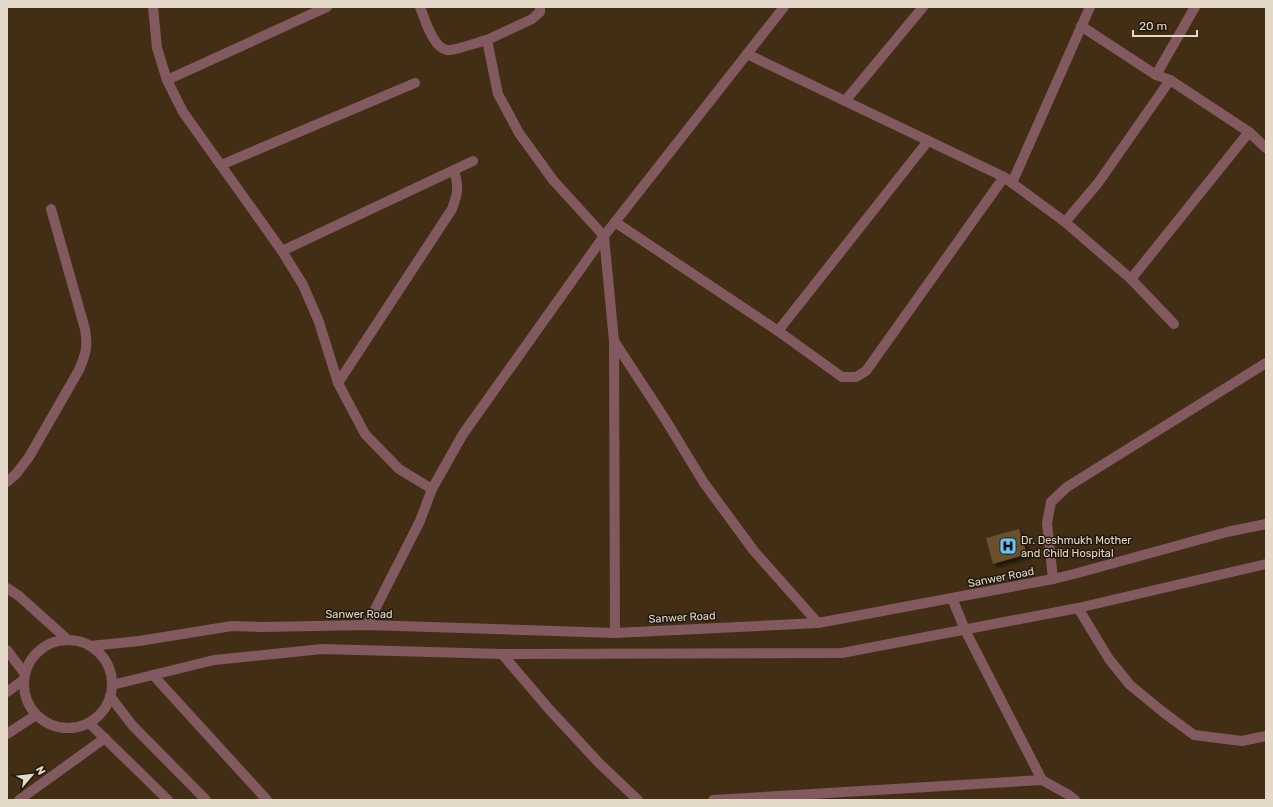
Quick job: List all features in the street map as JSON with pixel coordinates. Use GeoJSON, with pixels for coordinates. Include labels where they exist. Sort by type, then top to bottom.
{"type":"FeatureCollection","features":[{"type":"Feature","properties":{"kind":"street"},"geometry":{"type":"LineString","coordinates":[[153,7],[157,48],[167,80],[183,112],[282,251],[303,284],[319,322],[338,383],[365,434],[399,469],[432,489]]}},
{"type":"Feature","properties":{"kind":"street"},"geometry":{"type":"LineString","coordinates":[[167,80],[327,7]]}},
{"type":"Feature","properties":{"kind":"street"},"geometry":{"type":"LineString","coordinates":[[420,7],[435,41],[440,48],[449,50],[487,40],[532,20],[540,12],[540,7]]}},
{"type":"Feature","properties":{"kind":"street"},"geometry":{"type":"LineString","coordinates":[[367,625],[420,521],[432,489],[463,434],[604,236],[784,7]]}},
{"type":"Feature","properties":{"kind":"street"},"geometry":{"type":"LineString","coordinates":[[845,101],[923,7]]}},
{"type":"Feature","properties":{"kind":"street"},"geometry":{"type":"LineString","coordinates":[[616,222],[778,331],[842,377],[856,377],[866,371],[1008,180],[1090,7]]}},
{"type":"Feature","properties":{"kind":"street"},"geometry":{"type":"LineString","coordinates":[[1156,75],[1195,7]]}},
{"type":"Feature","properties":{"kind":"street"},"geometry":{"type":"LineString","coordinates":[[1081,26],[1156,75],[1170,80],[1249,132],[1266,148]]}},
{"type":"Feature","properties":{"kind":"street"},"geometry":{"type":"LineString","coordinates":[[487,40],[498,94],[519,133],[553,180],[604,236],[614,341],[615,633]]}},
{"type":"Feature","properties":{"kind":"street"},"geometry":{"type":"LineString","coordinates":[[747,54],[1008,180],[1065,222],[1131,279],[1174,324]]}},
{"type":"Feature","properties":{"kind":"street"},"geometry":{"type":"LineString","coordinates":[[1065,222],[1098,183],[1170,80]]}},
{"type":"Feature","properties":{"kind":"street"},"geometry":{"type":"LineString","coordinates":[[221,165],[414,83]]}},
{"type":"Feature","properties":{"kind":"street"},"geometry":{"type":"LineString","coordinates":[[1131,279],[1249,132]]}},
{"type":"Feature","properties":{"kind":"street"},"geometry":{"type":"LineString","coordinates":[[778,331],[928,141]]}},
{"type":"Feature","properties":{"kind":"street"},"geometry":{"type":"LineString","coordinates":[[282,251],[473,161]]}},
{"type":"Feature","properties":{"kind":"street"},"geometry":{"type":"LineString","coordinates":[[338,383],[452,209],[458,194],[457,180],[454,170]]}},
{"type":"Feature","properties":{"kind":"street"},"geometry":{"type":"LineString","coordinates":[[7,482],[16,474],[29,457],[79,370],[86,355],[87,342],[85,329],[51,210]]}},
{"type":"Feature","properties":{"kind":"street"},"geometry":{"type":"LineString","coordinates":[[614,341],[665,419],[708,489],[754,551],[818,623]]}},
{"type":"Feature","properties":{"kind":"street"},"geometry":{"type":"LineString","coordinates":[[1053,579],[1047,523],[1051,502],[1067,487],[1266,363]]}},
{"type":"Feature","properties":{"kind":"street","name":"Sanwer Road"},"geometry":{"type":"LineString","coordinates":[[90,646],[139,641],[232,626],[262,627],[367,625],[615,633],[818,623],[1053,579],[1227,532],[1266,524]]}},
{"type":"Feature","properties":{"kind":"street"},"geometry":{"type":"LineString","coordinates":[[112,685],[214,660],[322,649],[502,654],[842,653],[1078,608],[1266,564]]}},
{"type":"Feature","properties":{"kind":"street"},"geometry":{"type":"LineString","coordinates":[[7,588],[19,596],[68,640]]}},
{"type":"Feature","properties":{"kind":"street"},"geometry":{"type":"LineString","coordinates":[[952,598],[965,630],[1042,780],[1075,800]]}},
{"type":"Feature","properties":{"kind":"street"},"geometry":{"type":"LineString","coordinates":[[1078,608],[1109,659],[1130,684],[1163,712],[1194,735],[1242,741],[1266,736]]}},
{"type":"Feature","properties":{"kind":"street"},"geometry":{"type":"LineString","coordinates":[[7,650],[23,677],[25,695],[29,706],[36,715],[45,722],[56,727],[67,729],[79,727],[89,723],[106,707],[112,685],[111,673],[99,653],[80,641],[68,640],[57,641],[46,645],[36,652],[29,661],[23,677],[7,692]]}},
{"type":"Feature","properties":{"kind":"street"},"geometry":{"type":"LineString","coordinates":[[502,654],[549,709],[598,762],[638,800]]}},
{"type":"Feature","properties":{"kind":"street"},"geometry":{"type":"LineString","coordinates":[[153,675],[267,800]]}},
{"type":"Feature","properties":{"kind":"street"},"geometry":{"type":"LineString","coordinates":[[110,696],[132,725],[206,800]]}},
{"type":"Feature","properties":{"kind":"street"},"geometry":{"type":"LineString","coordinates":[[7,734],[36,715]]}},
{"type":"Feature","properties":{"kind":"street"},"geometry":{"type":"LineString","coordinates":[[89,723],[168,800]]}},
{"type":"Feature","properties":{"kind":"street"},"geometry":{"type":"LineString","coordinates":[[18,800],[105,738]]}},
{"type":"Feature","properties":{"kind":"street"},"geometry":{"type":"LineString","coordinates":[[713,800],[1042,780]]}},
{"type":"Feature","properties":{"kind":"building"},"geometry":{"type":"Polygon","coordinates":[[[1019,529],[1027,554],[993,564],[986,538],[1019,529]]]}},
{"type":"Feature","properties":{"kind":"place","name":"Dr. Deshmukh Mother and Child Hospital"},"geometry":{"type":"Point","coordinates":[1008,546]}}]}
